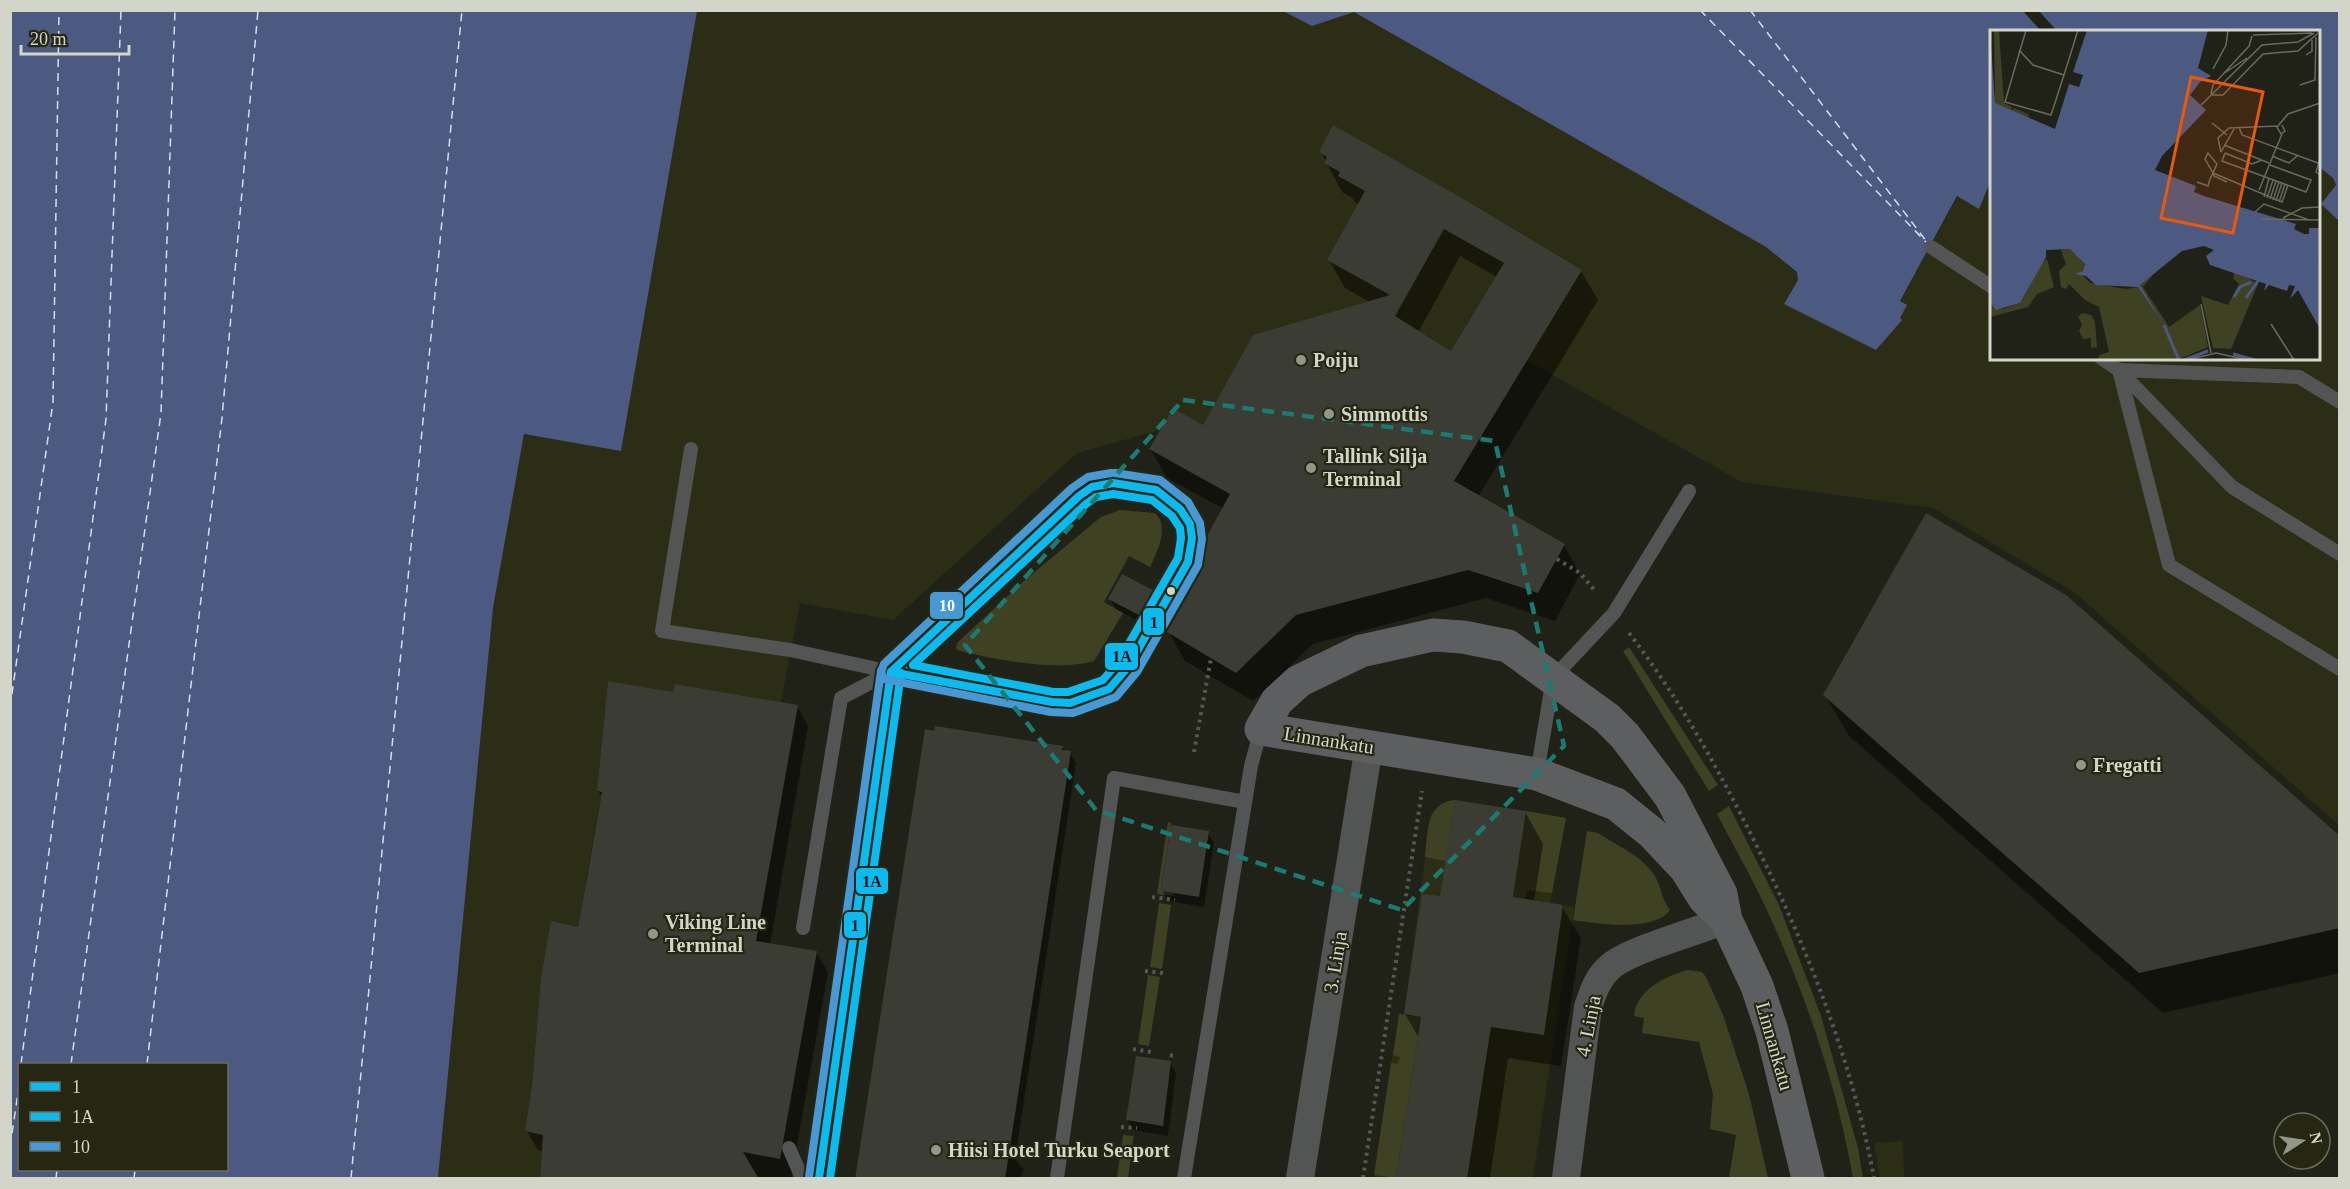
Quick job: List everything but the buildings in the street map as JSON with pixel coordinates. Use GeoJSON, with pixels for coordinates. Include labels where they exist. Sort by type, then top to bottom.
{"type":"FeatureCollection","features":[{"type":"Feature","properties":{"kind":"main road","name":"Linnankatu"},"geometry":{"type":"LineString","coordinates":[[1726,920],[1704,898],[1686,869],[1617,804],[1537,774],[1261,729],[1277,701],[1299,681],[1361,651],[1433,635],[1464,637],[1508,646],[1608,718],[1625,736],[1670,796],[1720,894],[1726,920],[1757,986],[1772,1031],[1808,1179]]}},
{"type":"Feature","properties":{"kind":"street"},"geometry":{"type":"LineString","coordinates":[[819,1179],[891,672],[1079,496],[1092,487],[1113,483],[1156,490],[1180,509],[1190,524],[1192,538],[1188,562],[1128,667],[1109,689],[1077,701],[1052,702],[891,672]]}},
{"type":"Feature","properties":{"kind":"street","name":"3. Linja"},"geometry":{"type":"LineString","coordinates":[[1300,1179],[1369,746]]}},
{"type":"Feature","properties":{"kind":"street","name":"4. Linja"},"geometry":{"type":"LineString","coordinates":[[1566,1179],[1588,1007],[1597,982],[1610,967],[1628,957],[1726,920]]}},
{"type":"Feature","properties":{"kind":"lane"},"geometry":{"type":"LineString","coordinates":[[1931,247],[1990,286]]}},
{"type":"Feature","properties":{"kind":"lane"},"geometry":{"type":"LineString","coordinates":[[2104,360],[2119,370],[2232,488],[2340,554]]}},
{"type":"Feature","properties":{"kind":"lane"},"geometry":{"type":"LineString","coordinates":[[2119,370],[2300,377],[2340,402]]}},
{"type":"Feature","properties":{"kind":"lane"},"geometry":{"type":"LineString","coordinates":[[2119,370],[2169,565],[2340,669]]}},
{"type":"Feature","properties":{"kind":"lane"},"geometry":{"type":"LineString","coordinates":[[692,449],[662,631],[790,650],[891,672]]}},
{"type":"Feature","properties":{"kind":"lane"},"geometry":{"type":"LineString","coordinates":[[1537,774],[1553,678],[1614,613],[1689,491]]}},
{"type":"Feature","properties":{"kind":"lane"},"geometry":{"type":"LineString","coordinates":[[802,928],[841,698],[891,672]]}},
{"type":"Feature","properties":{"kind":"lane"},"geometry":{"type":"LineString","coordinates":[[1184,1179],[1253,752],[1261,729]]}},
{"type":"Feature","properties":{"kind":"lane"},"geometry":{"type":"LineString","coordinates":[[1057,1179],[1114,778],[1245,802]]}},
{"type":"Feature","properties":{"kind":"lane"},"geometry":{"type":"LineString","coordinates":[[789,1149],[802,1179]]}},
{"type":"Feature","properties":{"kind":"path"},"geometry":{"type":"LineString","coordinates":[[1557,559],[1580,573],[1614,613],[1685,712],[1768,867],[1797,933],[1842,1052],[1859,1109],[1874,1179]]}},
{"type":"Feature","properties":{"kind":"path"},"geometry":{"type":"LineString","coordinates":[[1194,752],[1211,658]]}},
{"type":"Feature","properties":{"kind":"path"},"geometry":{"type":"LineString","coordinates":[[1363,1179],[1422,791]]}},
{"type":"Feature","properties":{"kind":"path"},"geometry":{"type":"LineString","coordinates":[[1152,897],[1175,900]]}},
{"type":"Feature","properties":{"kind":"path"},"geometry":{"type":"LineString","coordinates":[[1145,970],[1162,973]]}},
{"type":"Feature","properties":{"kind":"path"},"geometry":{"type":"LineString","coordinates":[[1133,1049],[1150,1052]]}},
{"type":"Feature","properties":{"kind":"path"},"geometry":{"type":"LineString","coordinates":[[1170,1055],[1177,1057]]}},
{"type":"Feature","properties":{"kind":"path"},"geometry":{"type":"LineString","coordinates":[[1120,1127],[1137,1128]]}},
{"type":"Feature","properties":{"kind":"highlighted area"},"geometry":{"type":"Polygon","coordinates":[[[1183,400],[1495,441],[1564,746],[1402,910],[1096,810],[965,645],[1183,400]]]}},
{"type":"Feature","properties":{"kind":"shaded area"},"geometry":{"type":"Polygon","coordinates":[[[1283,10],[1312,26],[1354,12],[1766,247],[1797,272],[1798,280],[1784,304],[1900,318],[1900,301],[1958,196],[1979,208],[1990,182],[1990,360],[2320,360],[2320,168],[2333,178],[2336,185],[2321,204],[2340,221],[2339,825],[2074,592],[1933,508],[1742,482],[1514,353],[1455,353],[1370,301],[1253,335],[1203,425],[1173,408],[1160,430],[1077,453],[893,620],[800,603],[781,702],[675,684],[639,886],[655,689],[608,681],[597,791],[602,792],[578,927],[551,922],[541,977],[532,1085],[525,1131],[543,1135],[540,1178],[438,1178],[493,608],[524,434],[621,450],[697,11],[1283,10]]]}},
{"type":"Feature","properties":{"kind":"shaded area"},"geometry":{"type":"Polygon","coordinates":[[[1120,510],[1155,513],[1162,525],[1161,540],[1150,567],[1129,556],[1104,602],[1123,613],[1094,661],[1045,665],[1008,661],[957,650],[958,642],[1025,580],[1101,517],[1120,510]]]}},
{"type":"Feature","properties":{"kind":"shaded area"},"geometry":{"type":"Polygon","coordinates":[[[1629,647],[1718,785],[1709,791],[1623,651],[1629,647]]]}},
{"type":"Feature","properties":{"kind":"shaded area"},"geometry":{"type":"Polygon","coordinates":[[[1455,800],[1566,818],[1550,903],[1574,907],[1533,1178],[1374,1178],[1399,1014],[1404,1014],[1431,814],[1441,804],[1455,800]]]}},
{"type":"Feature","properties":{"kind":"shaded area"},"geometry":{"type":"Polygon","coordinates":[[[1455,800],[1446,861],[1425,857],[1428,829],[1433,813],[1445,802],[1455,800]]]}},
{"type":"Feature","properties":{"kind":"shaded area"},"geometry":{"type":"Polygon","coordinates":[[[1729,806],[1779,905],[1821,1016],[1858,1148],[1863,1178],[1853,1178],[1829,1074],[1794,973],[1760,896],[1717,814],[1729,806]]]}},
{"type":"Feature","properties":{"kind":"shaded area"},"geometry":{"type":"Polygon","coordinates":[[[1526,811],[1566,818],[1552,893],[1527,890],[1525,899],[1513,897],[1526,811]]]}},
{"type":"Feature","properties":{"kind":"shaded area"},"geometry":{"type":"Polygon","coordinates":[[[1168,822],[1171,823],[1161,890],[1174,893],[1174,896],[1157,894],[1168,822]]]}},
{"type":"Feature","properties":{"kind":"shaded area"},"geometry":{"type":"Polygon","coordinates":[[[1587,831],[1598,833],[1647,865],[1653,872],[1670,910],[1663,917],[1639,924],[1625,925],[1573,920],[1587,831]]]}},
{"type":"Feature","properties":{"kind":"shaded area"},"geometry":{"type":"Polygon","coordinates":[[[1159,903],[1171,905],[1162,969],[1150,967],[1159,903]]]}},
{"type":"Feature","properties":{"kind":"shaded area"},"geometry":{"type":"Polygon","coordinates":[[[1687,970],[1702,972],[1706,977],[1723,1015],[1749,1094],[1768,1178],[1729,1178],[1736,1135],[1710,1129],[1713,1094],[1699,1042],[1642,1033],[1644,1018],[1634,1016],[1640,998],[1646,991],[1670,976],[1687,970]]]}},
{"type":"Feature","properties":{"kind":"shaded area"},"geometry":{"type":"Polygon","coordinates":[[[1148,975],[1160,977],[1149,1046],[1138,1044],[1148,975]]]}},
{"type":"Feature","properties":{"kind":"shaded area"},"geometry":{"type":"Polygon","coordinates":[[[1399,1014],[1421,1017],[1396,1178],[1374,1175],[1391,1063],[1398,1064],[1400,1057],[1393,1055],[1399,1014]]]}},
{"type":"Feature","properties":{"kind":"shaded area"},"geometry":{"type":"Polygon","coordinates":[[[1134,1133],[1128,1178],[1117,1178],[1123,1135],[1133,1136],[1134,1133]]]}},
{"type":"Feature","properties":{"kind":"shaded area"},"geometry":{"type":"Polygon","coordinates":[[[1903,1141],[1904,1178],[1880,1178],[1874,1143],[1903,1141]]]}},
{"type":"Feature","properties":{"kind":"water"},"geometry":{"type":"Polygon","coordinates":[[[10,11],[697,11],[621,451],[524,434],[493,608],[438,1178],[11,1178],[10,11]]]}},
{"type":"Feature","properties":{"kind":"water"},"geometry":{"type":"Polygon","coordinates":[[[1283,11],[2339,11],[2339,221],[2321,204],[2336,185],[2333,178],[2320,168],[2320,30],[1990,30],[1990,182],[1979,209],[1957,196],[1900,301],[1907,305],[1900,318],[1902,320],[1876,350],[1784,304],[1798,280],[1797,272],[1766,247],[1354,12],[1312,26],[1283,11]]]}},
{"type":"Feature","properties":{"kind":"pier"},"geometry":{"type":"Polygon","coordinates":[[[2023,11],[2039,11],[2056,30],[2040,30],[2023,11]]]}},
{"type":"Feature","properties":{"kind":"ferry route"},"geometry":{"type":"LineString","coordinates":[[10,708],[53,402],[59,10]]}},
{"type":"Feature","properties":{"kind":"ferry route"},"geometry":{"type":"LineString","coordinates":[[21,1063],[106,419],[121,10]]}},
{"type":"Feature","properties":{"kind":"ferry route"},"geometry":{"type":"LineString","coordinates":[[71,1063],[161,413],[175,10]]}},
{"type":"Feature","properties":{"kind":"ferry route"},"geometry":{"type":"LineString","coordinates":[[147,1063],[222,418],[258,10]]}},
{"type":"Feature","properties":{"kind":"ferry route"},"geometry":{"type":"LineString","coordinates":[[351,1178],[462,10]]}},
{"type":"Feature","properties":{"kind":"ferry route"},"geometry":{"type":"LineString","coordinates":[[1700,10],[1926,242]]}},
{"type":"Feature","properties":{"kind":"ferry route"},"geometry":{"type":"LineString","coordinates":[[1750,10],[1927,242]]}},
{"type":"Feature","properties":{"kind":"ferry route"},"geometry":{"type":"LineString","coordinates":[[10,1147],[18,1093]]}},
{"type":"Feature","properties":{"kind":"ferry route"},"geometry":{"type":"LineString","coordinates":[[56,1178],[57,1171]]}},
{"type":"Feature","properties":{"kind":"ferry route"},"geometry":{"type":"LineString","coordinates":[[134,1178],[135,1171]]}},
{"type":"Feature","properties":{"kind":"transit line","name":"10"},"geometry":{"type":"LineString","coordinates":[[1111,473],[1088,477],[1072,488],[884,664],[881,672],[884,679],[1051,712],[1073,713],[1116,697],[1137,672],[1198,565],[1202,539],[1200,523],[1188,502],[1160,480],[1115,473]]}},
{"type":"Feature","properties":{"kind":"transit line","name":"1"},"geometry":{"type":"LineString","coordinates":[[1113,483],[1156,490],[1180,509],[1190,524],[1192,538],[1188,562],[1128,667],[1109,689],[1070,703],[1052,702],[891,672],[1079,496],[1092,487],[1113,483]]}},
{"type":"Feature","properties":{"kind":"transit line","name":"1A"},"geometry":{"type":"LineString","coordinates":[[1113,494],[1152,500],[1172,516],[1180,528],[1181,538],[1178,558],[1119,661],[1103,680],[1068,692],[1053,692],[913,665],[1086,504],[1096,497],[1113,494]]}},
{"type":"Feature","properties":{"kind":"transit line","name":"10"},"geometry":{"type":"LineString","coordinates":[[809,1177],[881,671]]}},
{"type":"Feature","properties":{"kind":"transit line","name":"1"},"geometry":{"type":"LineString","coordinates":[[819,1178],[891,672]]}},
{"type":"Feature","properties":{"kind":"transit line","name":"1A"},"geometry":{"type":"LineString","coordinates":[[830,1178],[901,673]]}},
{"type":"Feature","properties":{"kind":"place","name":"Poiju"},"geometry":{"type":"Point","coordinates":[1301,360]}},
{"type":"Feature","properties":{"kind":"place","name":"Simmottis"},"geometry":{"type":"Point","coordinates":[1329,414]}},
{"type":"Feature","properties":{"kind":"place","name":"Tallink Silja Terminal"},"geometry":{"type":"Point","coordinates":[1311,468]}},
{"type":"Feature","properties":{"kind":"place","name":"Fregatti"},"geometry":{"type":"Point","coordinates":[2081,765]}},
{"type":"Feature","properties":{"kind":"place","name":"Viking Line Terminal"},"geometry":{"type":"Point","coordinates":[653,934]}},
{"type":"Feature","properties":{"kind":"place","name":"Hiisi Hotel Turku Seaport"},"geometry":{"type":"Point","coordinates":[936,1150]}}]}
